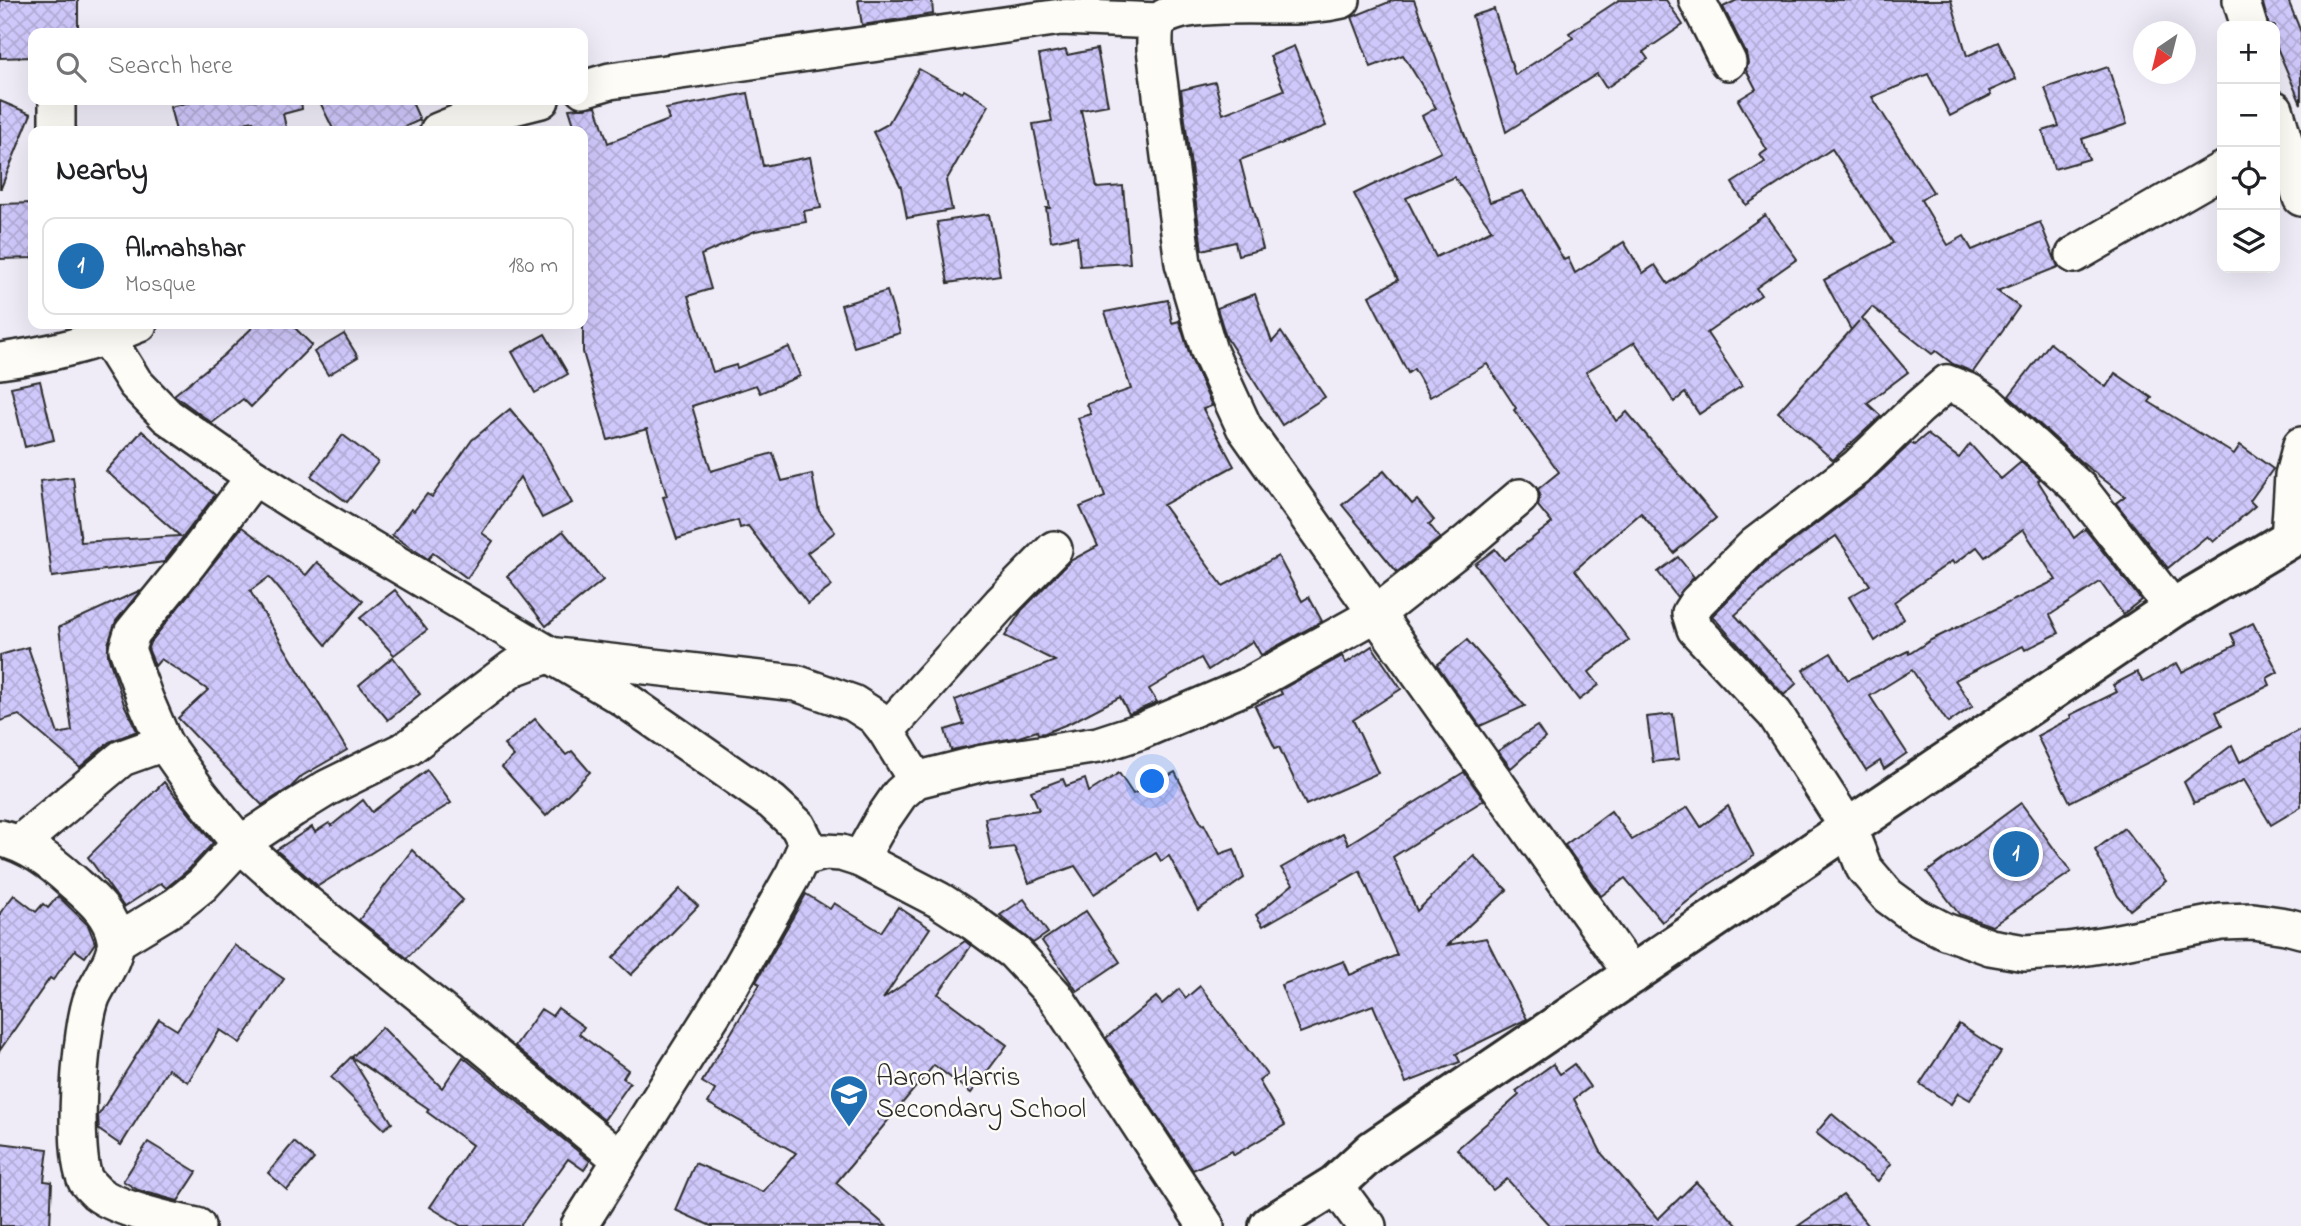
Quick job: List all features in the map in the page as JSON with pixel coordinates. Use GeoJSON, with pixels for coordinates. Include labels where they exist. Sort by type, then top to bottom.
{"type":"FeatureCollection","features":[{"type":"Feature","properties":{"kind":"street"},"geometry":{"type":"LineString","coordinates":[[1342,0],[1293,6],[1187,8],[1171,12],[1159,21],[1155,34],[1155,49],[1183,264],[1195,308],[1209,351],[1244,427],[1633,976]]}},
{"type":"Feature","properties":{"kind":"street"},"geometry":{"type":"LineString","coordinates":[[1697,0],[1728,62]]}},
{"type":"Feature","properties":{"kind":"street"},"geometry":{"type":"LineString","coordinates":[[2241,0],[2247,21]]}},
{"type":"Feature","properties":{"kind":"street"},"geometry":{"type":"LineString","coordinates":[[588,88],[610,81],[1061,17],[1159,21]]}},
{"type":"Feature","properties":{"kind":"street"},"geometry":{"type":"LineString","coordinates":[[57,105],[57,126]]}},
{"type":"Feature","properties":{"kind":"street"},"geometry":{"type":"LineString","coordinates":[[450,126],[521,105]]}},
{"type":"Feature","properties":{"kind":"street"},"geometry":{"type":"LineString","coordinates":[[2280,133],[2301,198]]}},
{"type":"Feature","properties":{"kind":"street"},"geometry":{"type":"LineString","coordinates":[[2074,255],[2217,173]]}},
{"type":"Feature","properties":{"kind":"street"},"geometry":{"type":"LineString","coordinates":[[0,361],[51,354],[106,331],[135,383],[167,416],[254,477],[420,579],[621,697],[772,802],[798,826],[807,844],[802,858],[731,985],[579,1226]]}},
{"type":"Feature","properties":{"kind":"street"},"geometry":{"type":"LineString","coordinates":[[2173,608],[2080,489],[1989,405],[1970,392],[1947,383],[1856,468],[1754,546],[1706,593],[1690,613],[1695,629],[1775,714],[1849,829],[1864,868],[1888,896],[1914,915],[1945,931],[1990,947],[2025,953],[2068,950],[2221,922],[2253,921],[2301,930]]}},
{"type":"Feature","properties":{"kind":"street"},"geometry":{"type":"LineString","coordinates":[[1269,1226],[1335,1185],[1373,1150],[2173,608],[2295,536],[2293,475],[2301,445]]}},
{"type":"Feature","properties":{"kind":"street"},"geometry":{"type":"LineString","coordinates":[[254,477],[189,563],[132,632],[127,649],[164,743],[240,844],[307,904],[620,1158]]}},
{"type":"Feature","properties":{"kind":"street"},"geometry":{"type":"LineString","coordinates":[[860,859],[881,820],[900,794],[916,780],[983,763],[1098,745],[1141,732],[1247,686],[1376,614],[1456,552],[1520,497]]}},
{"type":"Feature","properties":{"kind":"street"},"geometry":{"type":"LineString","coordinates":[[886,731],[1001,603],[1054,549]]}},
{"type":"Feature","properties":{"kind":"street"},"geometry":{"type":"LineString","coordinates":[[116,942],[177,905],[202,886],[240,844],[327,788],[408,748],[513,668],[548,655],[796,683],[853,703],[875,717],[916,780]]}},
{"type":"Feature","properties":{"kind":"street"},"geometry":{"type":"LineString","coordinates":[[164,743],[122,758],[10,841],[58,868],[96,902],[111,923],[116,942],[107,970],[92,998],[85,1032],[78,1111],[80,1156],[85,1180],[108,1201],[197,1226]]}},
{"type":"Feature","properties":{"kind":"street"},"geometry":{"type":"LineString","coordinates":[[802,858],[825,852],[841,853],[860,859],[939,900],[1014,951],[1055,996],[1206,1226]]}},
{"type":"Feature","properties":{"kind":"street"},"geometry":{"type":"LineString","coordinates":[[1335,1185],[1368,1226]]}},
{"type":"Feature","properties":{"kind":"building"},"geometry":{"type":"Polygon","coordinates":[[[0,0],[78,0],[78,28],[28,28],[28,57],[0,58],[0,0]]]}},
{"type":"Feature","properties":{"kind":"building"},"geometry":{"type":"Polygon","coordinates":[[[858,0],[932,0],[933,14],[862,25],[858,0]]]}},
{"type":"Feature","properties":{"kind":"building"},"geometry":{"type":"Polygon","coordinates":[[[1394,0],[1414,0],[1490,202],[1523,191],[1564,260],[1568,258],[1575,273],[1624,242],[1643,273],[1655,265],[1668,284],[1765,215],[1797,259],[1756,288],[1761,295],[1707,333],[1742,386],[1699,414],[1685,393],[1674,402],[1635,342],[1586,372],[1616,421],[1627,412],[1716,518],[1674,553],[1641,513],[1575,570],[1629,640],[1589,672],[1599,685],[1579,700],[1475,564],[1495,549],[1504,560],[1552,523],[1538,506],[1538,489],[1559,472],[1514,410],[1516,408],[1487,364],[1430,397],[1414,369],[1408,373],[1369,296],[1398,280],[1354,194],[1441,152],[1422,116],[1436,108],[1403,55],[1371,67],[1352,17],[1394,0]],[[1454,177],[1406,198],[1436,257],[1492,230],[1454,177]]]}},
{"type":"Feature","properties":{"kind":"building"},"geometry":{"type":"Polygon","coordinates":[[[1619,0],[1666,0],[1683,25],[1643,52],[1648,59],[1606,88],[1597,74],[1506,132],[1472,16],[1494,9],[1515,75],[1573,38],[1569,33],[1619,0]]]}},
{"type":"Feature","properties":{"kind":"building"},"geometry":{"type":"Polygon","coordinates":[[[1737,0],[1951,0],[1967,56],[1998,42],[2016,79],[1989,91],[1991,95],[1950,116],[1928,74],[1872,97],[1933,192],[1921,200],[1948,245],[1964,236],[1972,250],[2040,222],[2058,267],[1997,291],[2019,307],[1973,372],[1953,364],[1936,351],[1932,354],[1872,307],[1862,318],[1908,372],[1867,403],[1881,416],[1833,460],[1778,412],[1851,330],[1824,280],[1893,243],[1832,149],[1746,205],[1732,183],[1765,162],[1760,155],[1767,150],[1738,100],[1756,89],[1746,70],[1746,53],[1723,7],[1737,0]]]}},
{"type":"Feature","properties":{"kind":"building"},"geometry":{"type":"Polygon","coordinates":[[[2262,0],[2288,0],[2301,32],[2301,104],[2280,55],[2280,21],[2268,21],[2262,0]]]}},
{"type":"Feature","properties":{"kind":"building"},"geometry":{"type":"Polygon","coordinates":[[[1294,46],[1326,126],[1240,160],[1263,249],[1238,255],[1235,242],[1202,250],[1181,90],[1215,82],[1223,114],[1284,90],[1270,56],[1294,46]]]}},
{"type":"Feature","properties":{"kind":"building"},"geometry":{"type":"Polygon","coordinates":[[[1097,49],[1108,105],[1081,110],[1097,188],[1123,186],[1130,263],[1080,266],[1077,236],[1051,241],[1046,208],[1050,208],[1033,124],[1052,121],[1039,55],[1066,50],[1067,55],[1097,49]]]}},
{"type":"Feature","properties":{"kind":"building"},"geometry":{"type":"Polygon","coordinates":[[[2108,67],[2127,124],[2082,139],[2089,159],[2054,169],[2043,131],[2059,126],[2045,88],[2108,67]]]}},
{"type":"Feature","properties":{"kind":"building"},"geometry":{"type":"Polygon","coordinates":[[[919,69],[989,105],[946,181],[952,210],[907,218],[901,187],[873,132],[888,124],[919,69]]]}},
{"type":"Feature","properties":{"kind":"building"},"geometry":{"type":"Polygon","coordinates":[[[748,93],[763,166],[810,157],[821,208],[804,211],[806,222],[755,231],[701,255],[711,289],[688,296],[713,372],[736,365],[737,368],[789,347],[800,376],[760,393],[756,385],[692,406],[711,471],[773,453],[782,481],[812,474],[819,511],[835,532],[807,553],[832,586],[808,604],[748,526],[740,528],[738,520],[677,539],[663,497],[667,496],[647,429],[608,440],[583,352],[583,329],[588,329],[588,126],[574,126],[569,109],[596,106],[608,143],[669,120],[666,109],[748,93]]]}},
{"type":"Feature","properties":{"kind":"building"},"geometry":{"type":"Polygon","coordinates":[[[0,101],[31,114],[1,188],[0,188],[0,101]]]}},
{"type":"Feature","properties":{"kind":"building"},"geometry":{"type":"Polygon","coordinates":[[[302,105],[302,109],[283,114],[286,126],[254,126],[253,121],[233,126],[175,126],[170,107],[302,105]]]}},
{"type":"Feature","properties":{"kind":"building"},"geometry":{"type":"Polygon","coordinates":[[[321,105],[413,105],[420,120],[407,126],[332,126],[321,105]]]}},
{"type":"Feature","properties":{"kind":"building"},"geometry":{"type":"Polygon","coordinates":[[[28,203],[28,258],[0,259],[0,204],[28,203]]]}},
{"type":"Feature","properties":{"kind":"building"},"geometry":{"type":"Polygon","coordinates":[[[989,214],[1000,275],[948,283],[937,222],[989,214]]]}},
{"type":"Feature","properties":{"kind":"building"},"geometry":{"type":"Polygon","coordinates":[[[887,291],[900,333],[854,347],[841,305],[887,291]]]}},
{"type":"Feature","properties":{"kind":"building"},"geometry":{"type":"Polygon","coordinates":[[[1255,294],[1272,342],[1281,332],[1325,397],[1282,425],[1226,337],[1217,308],[1255,294]]]}},
{"type":"Feature","properties":{"kind":"building"},"geometry":{"type":"Polygon","coordinates":[[[1168,300],[1172,323],[1179,321],[1191,359],[1212,406],[1203,409],[1234,466],[1163,505],[1223,586],[1278,556],[1302,601],[1309,597],[1322,621],[1261,655],[1253,641],[1208,670],[1201,658],[1149,689],[1157,702],[1129,714],[1120,697],[1045,733],[1038,734],[1037,731],[951,750],[945,730],[964,724],[955,700],[1055,661],[1005,636],[1022,610],[1070,561],[1098,546],[1080,507],[1105,497],[1078,418],[1091,414],[1087,404],[1131,389],[1105,312],[1168,300]]]}},
{"type":"Feature","properties":{"kind":"building"},"geometry":{"type":"Polygon","coordinates":[[[251,329],[296,329],[312,345],[251,407],[243,399],[212,423],[174,395],[224,355],[251,329]]]}},
{"type":"Feature","properties":{"kind":"building"},"geometry":{"type":"Polygon","coordinates":[[[344,334],[358,357],[328,375],[314,352],[344,334]]]}},
{"type":"Feature","properties":{"kind":"building"},"geometry":{"type":"Polygon","coordinates":[[[545,334],[568,374],[535,393],[512,352],[545,334]]]}},
{"type":"Feature","properties":{"kind":"building"},"geometry":{"type":"Polygon","coordinates":[[[2050,343],[2106,387],[2115,373],[2152,398],[2149,402],[2234,454],[2240,445],[2273,469],[2250,501],[2255,506],[2213,542],[2207,536],[2168,568],[2116,503],[2125,496],[2081,462],[2009,396],[2050,343]]]}},
{"type":"Feature","properties":{"kind":"building"},"geometry":{"type":"Polygon","coordinates":[[[40,381],[54,440],[25,447],[11,387],[40,381]]]}},
{"type":"Feature","properties":{"kind":"building"},"geometry":{"type":"Polygon","coordinates":[[[510,409],[542,447],[572,503],[542,518],[520,477],[482,533],[493,541],[467,578],[433,553],[428,559],[392,535],[411,509],[414,511],[427,494],[432,497],[472,440],[510,409]]]}},
{"type":"Feature","properties":{"kind":"building"},"geometry":{"type":"Polygon","coordinates":[[[142,431],[215,495],[164,562],[52,577],[40,481],[73,477],[81,542],[180,536],[106,471],[142,431]]]}},
{"type":"Feature","properties":{"kind":"building"},"geometry":{"type":"Polygon","coordinates":[[[1927,434],[1959,458],[1970,444],[2001,479],[2021,462],[2040,479],[2038,481],[2074,538],[2085,529],[2141,600],[2123,614],[2100,582],[2050,615],[2059,633],[2025,650],[2023,646],[1955,680],[1973,706],[1948,723],[1912,670],[1870,696],[1907,753],[1884,769],[1880,761],[1866,770],[1803,670],[1831,653],[1848,680],[1908,651],[1909,654],[1931,640],[2056,580],[2023,529],[1985,557],[1977,547],[1954,564],[1952,561],[1894,602],[1904,619],[1875,641],[1849,597],[1870,585],[1836,536],[1779,576],[1735,615],[1797,683],[1784,695],[1712,616],[1767,561],[1868,484],[1911,443],[1914,445],[1927,434]]]}},
{"type":"Feature","properties":{"kind":"building"},"geometry":{"type":"Polygon","coordinates":[[[343,435],[378,462],[347,502],[311,476],[343,435]]]}},
{"type":"Feature","properties":{"kind":"building"},"geometry":{"type":"Polygon","coordinates":[[[1384,471],[1412,504],[1417,500],[1434,520],[1429,524],[1440,538],[1397,572],[1342,505],[1384,471]]]}},
{"type":"Feature","properties":{"kind":"building"},"geometry":{"type":"Polygon","coordinates":[[[242,527],[306,575],[317,562],[363,601],[326,645],[269,577],[250,591],[347,750],[302,776],[291,787],[262,805],[178,718],[208,690],[161,659],[155,666],[148,648],[242,527]]]}},
{"type":"Feature","properties":{"kind":"building"},"geometry":{"type":"Polygon","coordinates":[[[563,531],[603,580],[546,626],[507,576],[563,531]]]}},
{"type":"Feature","properties":{"kind":"building"},"geometry":{"type":"Polygon","coordinates":[[[1678,557],[1694,577],[1677,597],[1658,572],[1678,557]]]}},
{"type":"Feature","properties":{"kind":"building"},"geometry":{"type":"Polygon","coordinates":[[[141,590],[116,621],[108,644],[108,656],[124,704],[137,731],[109,742],[80,767],[19,715],[0,721],[0,655],[28,647],[58,734],[72,731],[59,627],[141,590]]]}},
{"type":"Feature","properties":{"kind":"building"},"geometry":{"type":"Polygon","coordinates":[[[395,590],[427,630],[394,655],[360,618],[395,590]]]}},
{"type":"Feature","properties":{"kind":"building"},"geometry":{"type":"Polygon","coordinates":[[[2253,623],[2278,672],[2267,678],[2270,685],[2216,712],[2222,725],[2070,802],[2037,736],[2071,718],[2070,715],[2117,692],[2113,685],[2137,672],[2143,682],[2177,663],[2182,672],[2236,645],[2231,634],[2253,623]]]}},
{"type":"Feature","properties":{"kind":"building"},"geometry":{"type":"Polygon","coordinates":[[[1467,640],[1525,706],[1480,726],[1437,665],[1467,640]]]}},
{"type":"Feature","properties":{"kind":"building"},"geometry":{"type":"Polygon","coordinates":[[[1372,646],[1401,689],[1353,720],[1378,773],[1306,805],[1279,747],[1275,748],[1255,706],[1282,694],[1280,690],[1342,656],[1346,663],[1372,646]]]}},
{"type":"Feature","properties":{"kind":"building"},"geometry":{"type":"Polygon","coordinates":[[[393,657],[420,694],[388,720],[359,685],[393,657]]]}},
{"type":"Feature","properties":{"kind":"building"},"geometry":{"type":"Polygon","coordinates":[[[1673,714],[1679,759],[1653,762],[1647,717],[1673,714]]]}},
{"type":"Feature","properties":{"kind":"building"},"geometry":{"type":"Polygon","coordinates":[[[535,719],[566,755],[572,751],[590,772],[546,816],[502,767],[514,756],[504,745],[535,719]]]}},
{"type":"Feature","properties":{"kind":"building"},"geometry":{"type":"Polygon","coordinates":[[[1537,726],[1545,738],[1511,768],[1498,751],[1537,726]]]}},
{"type":"Feature","properties":{"kind":"building"},"geometry":{"type":"Polygon","coordinates":[[[2301,729],[2301,807],[2271,825],[2244,780],[2194,803],[2184,782],[2232,745],[2240,762],[2301,729]]]}},
{"type":"Feature","properties":{"kind":"building"},"geometry":{"type":"Polygon","coordinates":[[[427,770],[451,803],[318,886],[276,850],[312,827],[315,832],[329,823],[331,826],[363,800],[372,812],[427,770]]]}},
{"type":"Feature","properties":{"kind":"building"},"geometry":{"type":"Polygon","coordinates":[[[1175,772],[1220,854],[1234,849],[1244,878],[1198,910],[1169,856],[1161,861],[1156,853],[1094,894],[1075,866],[1029,883],[1014,847],[991,850],[985,818],[1039,810],[1031,791],[1063,779],[1066,786],[1085,779],[1089,792],[1119,773],[1133,794],[1175,772]]]}},
{"type":"Feature","properties":{"kind":"building"},"geometry":{"type":"Polygon","coordinates":[[[1464,772],[1484,800],[1393,857],[1417,911],[1474,856],[1507,890],[1448,945],[1486,938],[1527,1019],[1456,1054],[1460,1062],[1406,1083],[1373,1005],[1300,1033],[1281,985],[1344,961],[1350,975],[1397,955],[1360,871],[1263,926],[1256,915],[1293,884],[1281,868],[1343,833],[1348,844],[1464,772]]]}},
{"type":"Feature","properties":{"kind":"building"},"geometry":{"type":"Polygon","coordinates":[[[164,782],[213,843],[188,870],[166,888],[161,883],[124,907],[88,857],[164,782]]]}},
{"type":"Feature","properties":{"kind":"building"},"geometry":{"type":"Polygon","coordinates":[[[2021,803],[2071,872],[1992,926],[1959,914],[1927,872],[2021,803]]]}},
{"type":"Feature","properties":{"kind":"building"},"geometry":{"type":"Polygon","coordinates":[[[1728,806],[1754,856],[1708,885],[1662,922],[1625,878],[1601,896],[1565,845],[1611,811],[1632,840],[1688,807],[1701,827],[1728,806]]]}},
{"type":"Feature","properties":{"kind":"building"},"geometry":{"type":"Polygon","coordinates":[[[2124,828],[2166,881],[2130,910],[2118,896],[2095,850],[2124,828]]]}},
{"type":"Feature","properties":{"kind":"building"},"geometry":{"type":"Polygon","coordinates":[[[412,850],[463,900],[407,958],[359,920],[412,850]]]}},
{"type":"Feature","properties":{"kind":"building"},"geometry":{"type":"Polygon","coordinates":[[[680,889],[698,906],[631,975],[613,958],[680,889]]]}},
{"type":"Feature","properties":{"kind":"building"},"geometry":{"type":"Polygon","coordinates":[[[806,894],[830,909],[834,903],[881,932],[898,907],[930,928],[883,999],[965,941],[971,946],[938,994],[1007,1045],[971,1093],[934,1065],[836,1183],[886,1226],[711,1226],[675,1210],[695,1163],[763,1192],[796,1153],[708,1103],[715,1090],[702,1082],[760,984],[756,982],[806,894]]]}},
{"type":"Feature","properties":{"kind":"building"},"geometry":{"type":"Polygon","coordinates":[[[14,895],[36,912],[43,904],[48,908],[58,896],[88,925],[95,943],[85,957],[75,950],[53,980],[50,978],[0,1050],[0,913],[14,895]]]}},
{"type":"Feature","properties":{"kind":"building"},"geometry":{"type":"Polygon","coordinates":[[[1024,899],[1048,933],[1033,943],[1000,915],[1024,899]]]}},
{"type":"Feature","properties":{"kind":"building"},"geometry":{"type":"Polygon","coordinates":[[[1086,911],[1120,962],[1077,991],[1042,941],[1086,911]]]}},
{"type":"Feature","properties":{"kind":"building"},"geometry":{"type":"Polygon","coordinates":[[[234,945],[284,979],[240,1043],[220,1030],[188,1082],[168,1069],[121,1145],[99,1130],[98,1116],[159,1019],[177,1030],[234,945]]]}},
{"type":"Feature","properties":{"kind":"building"},"geometry":{"type":"Polygon","coordinates":[[[1200,986],[1267,1075],[1259,1081],[1285,1125],[1234,1155],[1232,1151],[1193,1170],[1106,1038],[1156,997],[1162,1004],[1179,989],[1186,998],[1200,986]]]}},
{"type":"Feature","properties":{"kind":"building"},"geometry":{"type":"Polygon","coordinates":[[[558,1008],[584,1027],[579,1034],[628,1070],[623,1078],[630,1083],[604,1120],[515,1046],[541,1009],[552,1016],[558,1008]]]}},
{"type":"Feature","properties":{"kind":"building"},"geometry":{"type":"Polygon","coordinates":[[[1959,1024],[2001,1052],[1970,1100],[1958,1093],[1951,1104],[1920,1084],[1959,1024]]]}},
{"type":"Feature","properties":{"kind":"building"},"geometry":{"type":"Polygon","coordinates":[[[382,1027],[442,1088],[463,1057],[590,1161],[584,1170],[568,1159],[520,1226],[461,1226],[430,1207],[472,1145],[427,1112],[429,1109],[352,1057],[382,1027]]]}},
{"type":"Feature","properties":{"kind":"building"},"geometry":{"type":"Polygon","coordinates":[[[351,1057],[392,1123],[384,1129],[331,1077],[351,1057]]]}},
{"type":"Feature","properties":{"kind":"building"},"geometry":{"type":"Polygon","coordinates":[[[1553,1064],[1560,1074],[1574,1064],[1590,1087],[1574,1099],[1602,1154],[1658,1219],[1696,1182],[1738,1226],[1550,1226],[1507,1179],[1493,1190],[1457,1149],[1519,1095],[1516,1091],[1553,1064]]]}},
{"type":"Feature","properties":{"kind":"building"},"geometry":{"type":"Polygon","coordinates":[[[1832,1114],[1891,1164],[1878,1181],[1816,1133],[1832,1114]]]}},
{"type":"Feature","properties":{"kind":"building"},"geometry":{"type":"Polygon","coordinates":[[[148,1142],[197,1172],[178,1201],[138,1190],[123,1181],[148,1142]]]}},
{"type":"Feature","properties":{"kind":"building"},"geometry":{"type":"Polygon","coordinates":[[[294,1142],[314,1159],[287,1190],[268,1173],[294,1142]]]}},
{"type":"Feature","properties":{"kind":"building"},"geometry":{"type":"Polygon","coordinates":[[[0,1143],[48,1149],[44,1181],[52,1182],[50,1226],[0,1226],[0,1143]]]}},
{"type":"Feature","properties":{"kind":"building"},"geometry":{"type":"Polygon","coordinates":[[[1843,1195],[1869,1226],[1798,1226],[1843,1195]]]}},
{"type":"Feature","properties":{"kind":"place","name":"Al.mahshar"},"geometry":{"type":"Point","coordinates":[2016,854]}},
{"type":"Feature","properties":{"kind":"place","name":"Aaron Harris Secondary School"},"geometry":{"type":"Point","coordinates":[849,1128]}}]}
